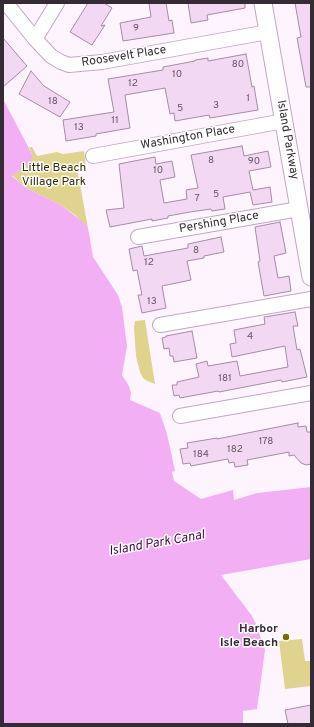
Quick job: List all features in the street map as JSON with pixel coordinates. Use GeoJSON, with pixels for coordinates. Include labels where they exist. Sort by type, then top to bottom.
{"type":"FeatureCollection","features":[{"type":"Feature","properties":{"kind":"street","name":"Roosevelt Place"},"geometry":{"type":"LineString","coordinates":[[6,3],[35,39],[56,60],[65,64],[77,65],[102,62],[268,32]]}},
{"type":"Feature","properties":{"kind":"street"},"geometry":{"type":"LineString","coordinates":[[35,39],[57,3]]}},
{"type":"Feature","properties":{"kind":"street","name":"Island Parkway"},"geometry":{"type":"LineString","coordinates":[[263,3],[311,277]]}},
{"type":"Feature","properties":{"kind":"street","name":"Washington Place"},"geometry":{"type":"LineString","coordinates":[[93,156],[284,121]]}},
{"type":"Feature","properties":{"kind":"street","name":"Pershing Place"},"geometry":{"type":"LineString","coordinates":[[138,237],[299,209]]}},
{"type":"Feature","properties":{"kind":"street"},"geometry":{"type":"LineString","coordinates":[[160,325],[311,299]]}},
{"type":"Feature","properties":{"kind":"street"},"geometry":{"type":"LineString","coordinates":[[180,416],[311,393]]}},
{"type":"Feature","properties":{"kind":"green space","name":"Little Beach Village Park"},"geometry":{"type":"Polygon","coordinates":[[[29,147],[32,147],[37,156],[57,152],[63,154],[84,151],[86,166],[77,168],[88,228],[75,215],[61,205],[26,188],[12,175],[26,166],[32,154],[29,147]]]}},
{"type":"Feature","properties":{"kind":"green space"},"geometry":{"type":"Polygon","coordinates":[[[145,320],[155,384],[143,378],[136,356],[135,321],[145,320]]]}},
{"type":"Feature","properties":{"kind":"green space"},"geometry":{"type":"Polygon","coordinates":[[[302,639],[305,661],[311,661],[311,686],[285,689],[279,641],[302,639]]]}},
{"type":"Feature","properties":{"kind":"water","name":"Island Park Canal"},"geometry":{"type":"Polygon","coordinates":[[[3,99],[32,154],[31,162],[12,176],[26,188],[61,205],[83,222],[88,228],[93,257],[118,295],[122,307],[127,346],[122,375],[129,386],[131,393],[130,400],[160,413],[167,434],[175,471],[172,472],[174,481],[201,499],[233,490],[234,500],[257,493],[311,487],[311,559],[221,575],[252,616],[265,650],[257,709],[243,711],[243,724],[3,724],[3,99]]]}},
{"type":"Feature","properties":{"kind":"building"},"geometry":{"type":"Polygon","coordinates":[[[88,3],[104,3],[112,8],[101,26],[105,25],[92,45],[70,32],[88,3]]]}},
{"type":"Feature","properties":{"kind":"building"},"geometry":{"type":"Polygon","coordinates":[[[149,3],[166,3],[169,21],[172,20],[174,33],[123,41],[120,23],[151,17],[149,3]]]}},
{"type":"Feature","properties":{"kind":"building"},"geometry":{"type":"Polygon","coordinates":[[[188,3],[245,3],[245,8],[207,15],[208,20],[191,23],[188,3]]]}},
{"type":"Feature","properties":{"kind":"building"},"geometry":{"type":"Polygon","coordinates":[[[295,3],[311,3],[311,87],[306,87],[297,38],[301,37],[295,3]]]}},
{"type":"Feature","properties":{"kind":"building"},"geometry":{"type":"Polygon","coordinates":[[[3,38],[27,66],[3,87],[3,38]]]}},
{"type":"Feature","properties":{"kind":"building"},"geometry":{"type":"Polygon","coordinates":[[[246,54],[258,110],[210,118],[209,115],[175,121],[174,113],[170,114],[165,88],[125,95],[130,128],[66,141],[63,120],[114,112],[108,79],[163,70],[163,67],[195,60],[208,58],[208,61],[246,54]]]}},
{"type":"Feature","properties":{"kind":"building"},"geometry":{"type":"Polygon","coordinates":[[[31,71],[44,86],[70,102],[60,117],[19,94],[31,71]]]}},
{"type":"Feature","properties":{"kind":"building"},"geometry":{"type":"Polygon","coordinates":[[[242,146],[244,156],[268,151],[271,167],[249,171],[253,190],[270,187],[272,202],[253,205],[250,192],[223,197],[225,209],[190,212],[152,221],[152,219],[110,227],[106,210],[124,208],[119,164],[155,157],[156,164],[172,161],[175,177],[160,180],[164,203],[187,199],[186,190],[198,188],[191,155],[242,146]]]}},
{"type":"Feature","properties":{"kind":"building"},"geometry":{"type":"Polygon","coordinates":[[[280,222],[286,253],[274,256],[278,278],[289,276],[291,291],[264,296],[258,262],[260,261],[255,227],[280,222]]]}},
{"type":"Feature","properties":{"kind":"building"},"geometry":{"type":"Polygon","coordinates":[[[221,237],[224,252],[187,261],[191,280],[162,286],[166,308],[142,313],[138,295],[142,295],[137,270],[133,271],[129,249],[142,246],[144,256],[188,248],[188,244],[221,237]]]}},
{"type":"Feature","properties":{"kind":"building"},"geometry":{"type":"Polygon","coordinates":[[[295,312],[298,326],[293,326],[297,350],[300,349],[307,377],[282,382],[281,380],[180,398],[179,395],[174,396],[172,385],[177,385],[177,382],[199,377],[196,364],[207,361],[208,366],[237,361],[240,376],[288,367],[285,346],[232,357],[230,344],[236,343],[234,330],[265,324],[264,317],[295,312]]]}},
{"type":"Feature","properties":{"kind":"building"},"geometry":{"type":"Polygon","coordinates":[[[192,331],[197,358],[174,362],[173,356],[170,356],[169,348],[164,349],[162,338],[192,331]]]}},
{"type":"Feature","properties":{"kind":"building"},"geometry":{"type":"Polygon","coordinates":[[[298,423],[298,427],[306,426],[307,432],[311,432],[311,464],[306,465],[301,463],[294,455],[289,456],[289,452],[247,460],[248,465],[235,467],[234,462],[229,463],[228,459],[191,466],[190,463],[183,464],[180,449],[188,448],[187,443],[217,439],[298,423]]]}},
{"type":"Feature","properties":{"kind":"building"},"geometry":{"type":"Polygon","coordinates":[[[311,705],[311,724],[288,724],[285,710],[311,705]]]}},
{"type":"Feature","properties":{"kind":"place","name":"Harbor Isle Beach"},"geometry":{"type":"Point","coordinates":[286,637]}}]}
